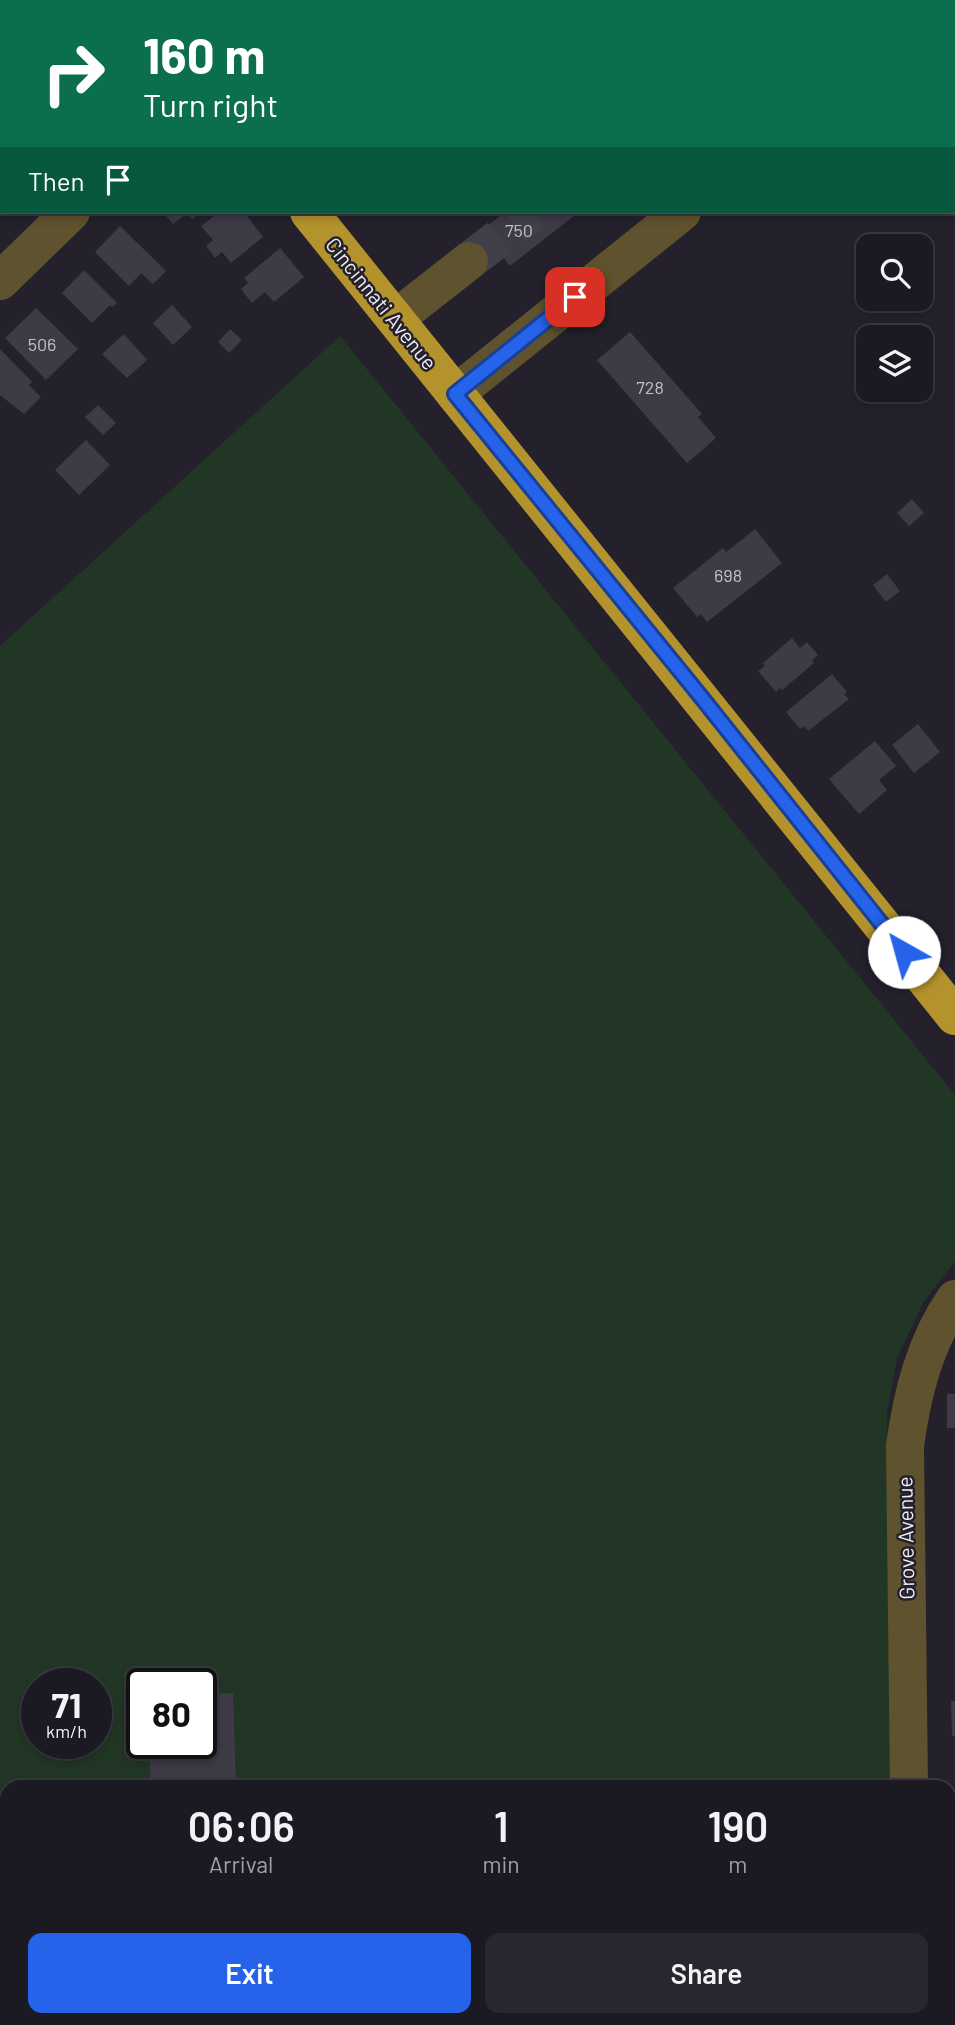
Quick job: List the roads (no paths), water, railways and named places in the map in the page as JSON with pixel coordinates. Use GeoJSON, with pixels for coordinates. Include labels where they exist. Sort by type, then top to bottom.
{"type":"FeatureCollection","features":[{"type":"Feature","properties":{"kind":"highway","name":"Cincinnati Avenue"},"geometry":{"type":"LineString","coordinates":[[311,214],[955,1016]]}},
{"type":"Feature","properties":{"kind":"street"},"geometry":{"type":"LineString","coordinates":[[0,281],[69,214]]}},
{"type":"Feature","properties":{"kind":"street"},"geometry":{"type":"LineString","coordinates":[[455,394],[679,214]]}},
{"type":"Feature","properties":{"kind":"street"},"geometry":{"type":"LineString","coordinates":[[395,319],[468,261]]}},
{"type":"Feature","properties":{"kind":"street","name":"Grove Avenue"},"geometry":{"type":"LineString","coordinates":[[909,1780],[905,1446],[920,1372],[955,1299]]}},
{"type":"Feature","properties":{"kind":"tunnel"},"geometry":{"type":"LineString","coordinates":[[469,261],[530,214]]}}]}
